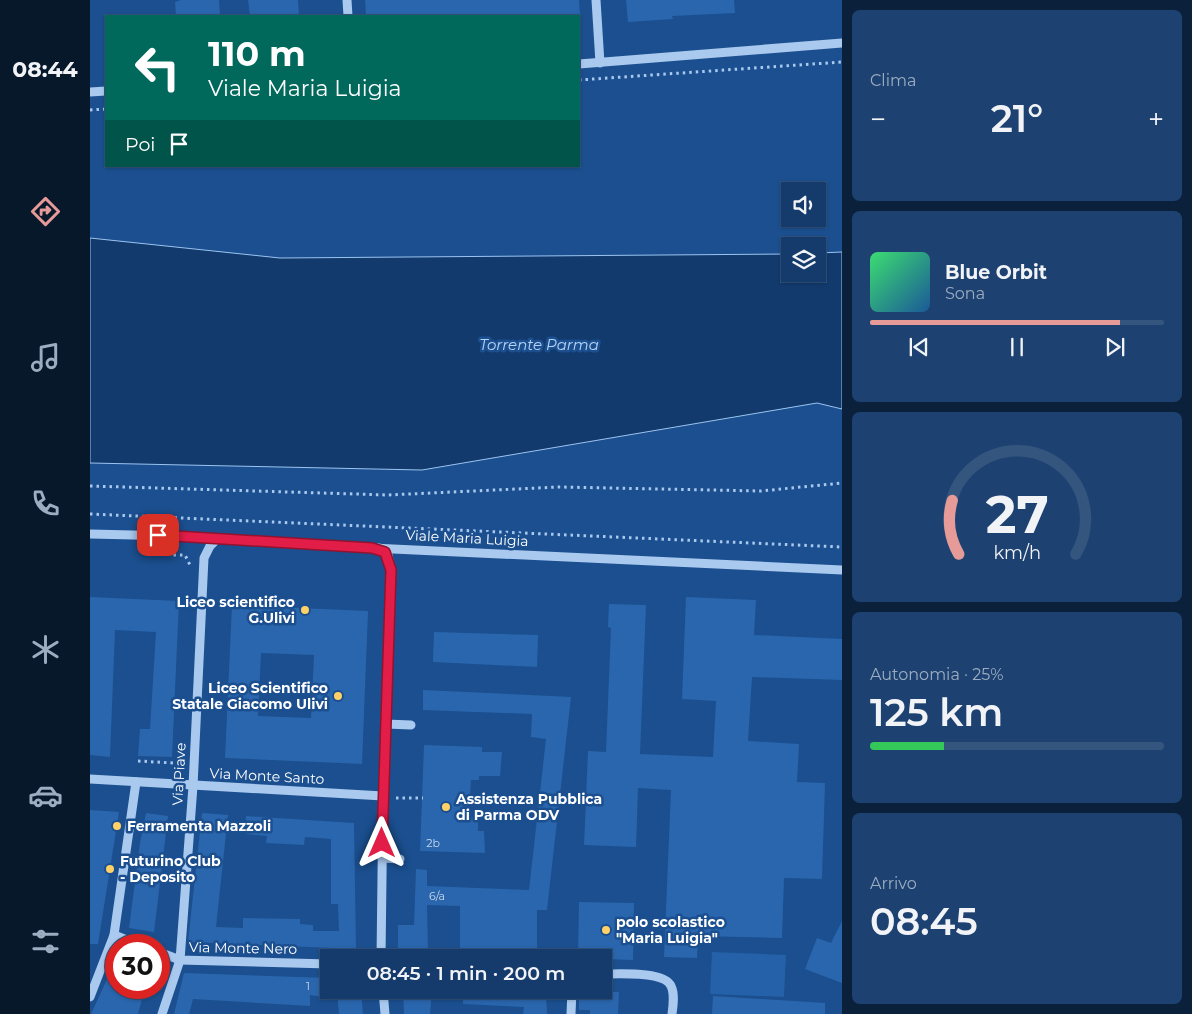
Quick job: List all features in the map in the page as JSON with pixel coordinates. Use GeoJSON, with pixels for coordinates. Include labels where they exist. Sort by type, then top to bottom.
{"type":"FeatureCollection","features":[{"type":"Feature","properties":{"kind":"street"},"geometry":{"type":"LineString","coordinates":[[346,0],[348,15]]}},
{"type":"Feature","properties":{"kind":"street"},"geometry":{"type":"LineString","coordinates":[[596,0],[600,63]]}},
{"type":"Feature","properties":{"kind":"street"},"geometry":{"type":"LineString","coordinates":[[580,64],[842,43]]}},
{"type":"Feature","properties":{"kind":"street"},"geometry":{"type":"LineString","coordinates":[[90,92],[105,91]]}},
{"type":"Feature","properties":{"kind":"street","name":"Viale Maria Luigia"},"geometry":{"type":"LineString","coordinates":[[90,534],[218,538],[372,548],[842,570]]}},
{"type":"Feature","properties":{"kind":"street","name":"Via Piave"},"geometry":{"type":"LineString","coordinates":[[162,1014],[180,960],[192,786],[204,558],[210,546],[218,538]]}},
{"type":"Feature","properties":{"kind":"street"},"geometry":{"type":"LineString","coordinates":[[372,548],[385,552],[391,565],[383,796],[381,949]]}},
{"type":"Feature","properties":{"kind":"street"},"geometry":{"type":"LineString","coordinates":[[386,724],[411,725]]}},
{"type":"Feature","properties":{"kind":"street","name":"Via Monte Santo"},"geometry":{"type":"LineString","coordinates":[[90,779],[383,796]]}},
{"type":"Feature","properties":{"kind":"street"},"geometry":{"type":"LineString","coordinates":[[114,934],[136,782]]}},
{"type":"Feature","properties":{"kind":"street"},"geometry":{"type":"LineString","coordinates":[[382,858],[400,859]]}},
{"type":"Feature","properties":{"kind":"street","name":"Via Monte Nero"},"geometry":{"type":"LineString","coordinates":[[170,956],[180,960],[320,964]]}},
{"type":"Feature","properties":{"kind":"street"},"geometry":{"type":"LineString","coordinates":[[90,997],[105,958]]}},
{"type":"Feature","properties":{"kind":"street"},"geometry":{"type":"LineString","coordinates":[[612,974],[661,978],[672,987],[672,1014]]}},
{"type":"Feature","properties":{"kind":"street"},"geometry":{"type":"LineString","coordinates":[[384,999],[385,1014]]}},
{"type":"Feature","properties":{"kind":"street"},"geometry":{"type":"LineString","coordinates":[[571,1014],[572,999]]}},
{"type":"Feature","properties":{"kind":"path"},"geometry":{"type":"LineString","coordinates":[[580,80],[842,62]]}},
{"type":"Feature","properties":{"kind":"path"},"geometry":{"type":"LineString","coordinates":[[90,110],[105,109]]}},
{"type":"Feature","properties":{"kind":"path"},"geometry":{"type":"LineString","coordinates":[[90,486],[388,495],[558,487],[761,491],[842,483]]}},
{"type":"Feature","properties":{"kind":"path"},"geometry":{"type":"LineString","coordinates":[[90,514],[842,547]]}},
{"type":"Feature","properties":{"kind":"path"},"geometry":{"type":"LineString","coordinates":[[176,518],[173,554],[184,555],[188,559],[190,574]]}},
{"type":"Feature","properties":{"kind":"path"},"geometry":{"type":"LineString","coordinates":[[138,761],[177,762],[181,748]]}},
{"type":"Feature","properties":{"kind":"path"},"geometry":{"type":"LineString","coordinates":[[383,796],[423,798]]}},
{"type":"Feature","properties":{"kind":"shaded area"},"geometry":{"type":"Polygon","coordinates":[[[712,952],[786,955],[784,997],[710,994],[712,952]]]}},
{"type":"Feature","properties":{"kind":"water","name":"Torrente Parma"},"geometry":{"type":"Polygon","coordinates":[[[90,238],[280,258],[781,254],[781,282],[826,282],[826,253],[842,252],[842,409],[817,403],[422,470],[90,463],[90,238]]]}},
{"type":"Feature","properties":{"kind":"building"},"geometry":{"type":"Polygon","coordinates":[[[181,0],[219,0],[220,15],[176,15],[175,2],[181,0]]]}},
{"type":"Feature","properties":{"kind":"building"},"geometry":{"type":"Polygon","coordinates":[[[248,0],[298,0],[299,15],[250,15],[248,0]]]}},
{"type":"Feature","properties":{"kind":"building"},"geometry":{"type":"Polygon","coordinates":[[[365,0],[579,0],[580,15],[366,15],[365,0]]]}},
{"type":"Feature","properties":{"kind":"building"},"geometry":{"type":"Polygon","coordinates":[[[626,0],[734,0],[735,13],[672,16],[673,19],[628,22],[626,0]]]}},
{"type":"Feature","properties":{"kind":"building"},"geometry":{"type":"Polygon","coordinates":[[[90,597],[179,601],[172,757],[138,756],[140,729],[150,729],[156,632],[115,630],[110,757],[90,755],[90,597]]]}},
{"type":"Feature","properties":{"kind":"building"},"geometry":{"type":"Polygon","coordinates":[[[686,597],[756,600],[754,635],[842,639],[842,680],[752,677],[748,741],[799,744],[797,782],[825,783],[822,879],[784,878],[782,938],[698,936],[697,958],[664,957],[671,790],[638,788],[636,847],[584,845],[588,751],[606,752],[611,628],[608,627],[609,604],[646,605],[640,754],[713,757],[716,701],[682,699],[686,597]]]}},
{"type":"Feature","properties":{"kind":"building","name":"Liceo Scientifico Statale Giacomo Ulivi"},"geometry":{"type":"Polygon","coordinates":[[[232,605],[368,611],[362,764],[225,758],[232,605]],[[261,653],[258,716],[311,718],[314,655],[261,653]]]}},
{"type":"Feature","properties":{"kind":"building"},"geometry":{"type":"Polygon","coordinates":[[[434,632],[538,635],[537,667],[433,662],[434,632]]]}},
{"type":"Feature","properties":{"kind":"building"},"geometry":{"type":"Polygon","coordinates":[[[423,690],[571,697],[547,910],[537,910],[537,949],[460,949],[460,906],[427,905],[428,949],[398,949],[398,925],[414,925],[416,869],[427,870],[427,886],[529,890],[546,739],[531,737],[532,714],[423,710],[423,690]]]}},
{"type":"Feature","properties":{"kind":"building","name":"Assistenza Pubblica di Parma ODV"},"geometry":{"type":"Polygon","coordinates":[[[424,745],[482,747],[482,752],[502,752],[500,776],[479,776],[479,780],[471,780],[469,817],[478,818],[478,831],[484,831],[485,853],[420,851],[424,745]]]}},
{"type":"Feature","properties":{"kind":"building"},"geometry":{"type":"Polygon","coordinates":[[[90,810],[119,812],[98,944],[90,944],[90,810]]]}},
{"type":"Feature","properties":{"kind":"building"},"geometry":{"type":"Polygon","coordinates":[[[146,813],[168,816],[154,932],[129,928],[140,843],[146,813]]]}},
{"type":"Feature","properties":{"kind":"building"},"geometry":{"type":"Polygon","coordinates":[[[202,813],[228,815],[216,927],[243,928],[243,918],[300,919],[300,924],[313,925],[313,931],[339,931],[338,904],[331,904],[331,839],[305,837],[304,845],[266,843],[267,836],[245,834],[246,816],[354,823],[356,949],[188,942],[202,813]]]}},
{"type":"Feature","properties":{"kind":"building","name":"polo scolastico \"Maria Luigia\""},"geometry":{"type":"Polygon","coordinates":[[[579,902],[634,903],[633,960],[612,959],[612,949],[578,949],[579,902]]]}},
{"type":"Feature","properties":{"kind":"building"},"geometry":{"type":"Polygon","coordinates":[[[842,921],[842,983],[805,969],[817,938],[831,943],[842,921]]]}},
{"type":"Feature","properties":{"kind":"building"},"geometry":{"type":"Polygon","coordinates":[[[184,973],[320,978],[320,997],[310,995],[310,1006],[193,999],[189,1014],[174,1014],[184,973]]]}},
{"type":"Feature","properties":{"kind":"building"},"geometry":{"type":"Polygon","coordinates":[[[105,984],[105,999],[142,999],[138,1014],[91,1014],[105,984]]]}},
{"type":"Feature","properties":{"kind":"building"},"geometry":{"type":"Polygon","coordinates":[[[612,992],[619,992],[618,1014],[590,1014],[590,1010],[579,1010],[579,999],[612,999],[612,992]]]}},
{"type":"Feature","properties":{"kind":"building"},"geometry":{"type":"Polygon","coordinates":[[[713,996],[825,1003],[825,1014],[712,1014],[713,996]]]}},
{"type":"Feature","properties":{"kind":"building"},"geometry":{"type":"Polygon","coordinates":[[[338,999],[362,999],[363,1014],[339,1014],[338,999]]]}},
{"type":"Feature","properties":{"kind":"building"},"geometry":{"type":"Polygon","coordinates":[[[403,999],[431,999],[430,1014],[404,1014],[403,999]]]}},
{"type":"Feature","properties":{"kind":"building"},"geometry":{"type":"Polygon","coordinates":[[[463,999],[546,999],[547,1014],[523,1014],[524,1007],[463,1004],[463,999]]]}},
{"type":"Feature","properties":{"kind":"place","name":"Liceo scientifico G.Ulivi"},"geometry":{"type":"Point","coordinates":[305,610]}},
{"type":"Feature","properties":{"kind":"place","name":"Liceo Scientifico Statale Giacomo Ulivi"},"geometry":{"type":"Point","coordinates":[338,696]}},
{"type":"Feature","properties":{"kind":"place","name":"Assistenza Pubblica di Parma ODV"},"geometry":{"type":"Point","coordinates":[446,807]}},
{"type":"Feature","properties":{"kind":"place","name":"Ferramenta Mazzoli"},"geometry":{"type":"Point","coordinates":[117,826]}},
{"type":"Feature","properties":{"kind":"place","name":"Futurino Club - Deposito"},"geometry":{"type":"Point","coordinates":[110,869]}},
{"type":"Feature","properties":{"kind":"place","name":"polo scolastico \"Maria Luigia\""},"geometry":{"type":"Point","coordinates":[606,930]}},
{"type":"Feature","properties":{"kind":"route"},"geometry":{"type":"LineString","coordinates":[[158,535],[379,548],[388,555],[391,570],[382,843]]}}]}
